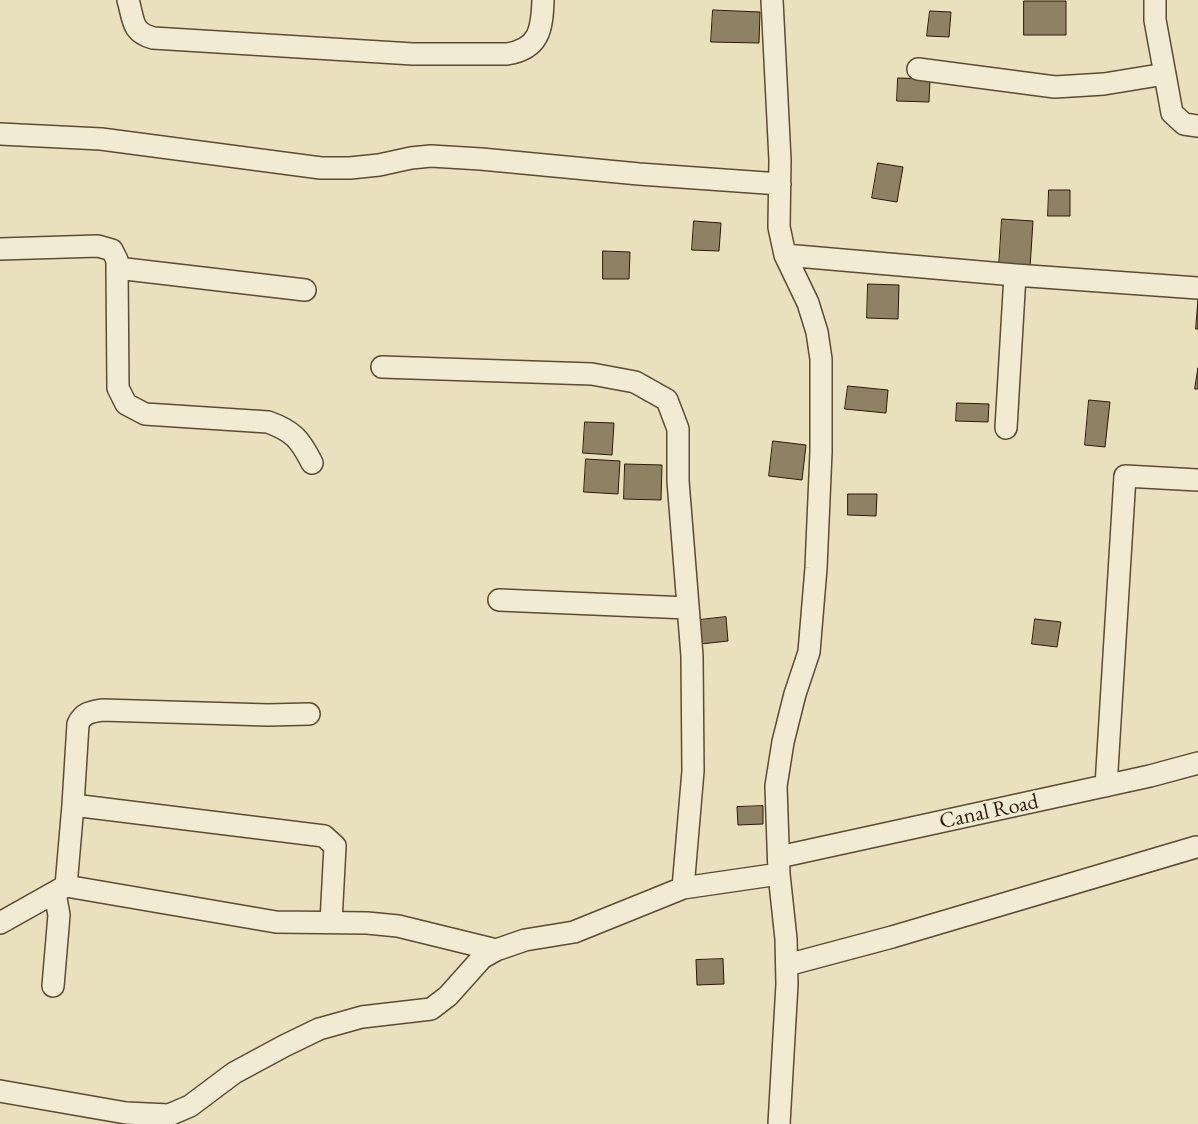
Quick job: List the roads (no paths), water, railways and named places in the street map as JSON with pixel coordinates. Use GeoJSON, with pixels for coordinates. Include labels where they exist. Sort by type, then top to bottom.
{"type":"FeatureCollection","features":[{"type":"Feature","properties":{"kind":"street"},"geometry":{"type":"LineString","coordinates":[[128,0],[136,29],[142,35],[153,38],[413,54],[507,54],[521,52],[532,45],[538,33],[543,0]]}},
{"type":"Feature","properties":{"kind":"street"},"geometry":{"type":"LineString","coordinates":[[772,0],[778,106],[779,227],[785,255],[808,303],[817,332],[821,359],[821,452],[816,568],[809,652],[794,694],[776,786],[777,834],[788,984],[779,1124]]}},
{"type":"Feature","properties":{"kind":"street"},"geometry":{"type":"LineString","coordinates":[[1155,0],[1155,20],[1172,113],[1184,124],[1198,126]]}},
{"type":"Feature","properties":{"kind":"street"},"geometry":{"type":"LineString","coordinates":[[918,69],[1055,86],[1104,84],[1165,74]]}},
{"type":"Feature","properties":{"kind":"street"},"geometry":{"type":"LineString","coordinates":[[0,134],[102,139],[321,168],[379,165],[431,156],[780,184]]}},
{"type":"Feature","properties":{"kind":"street"},"geometry":{"type":"LineString","coordinates":[[0,249],[98,246],[112,250],[117,268],[118,388],[126,404],[145,414],[268,422],[284,428],[302,443],[312,462]]}},
{"type":"Feature","properties":{"kind":"street"},"geometry":{"type":"LineString","coordinates":[[785,255],[1015,275],[1198,288]]}},
{"type":"Feature","properties":{"kind":"street"},"geometry":{"type":"LineString","coordinates":[[117,268],[305,290]]}},
{"type":"Feature","properties":{"kind":"street"},"geometry":{"type":"LineString","coordinates":[[1006,428],[1015,275]]}},
{"type":"Feature","properties":{"kind":"street"},"geometry":{"type":"LineString","coordinates":[[382,366],[592,374],[636,382],[667,400],[678,429],[678,481],[692,656],[692,771],[683,888]]}},
{"type":"Feature","properties":{"kind":"street"},"geometry":{"type":"LineString","coordinates":[[1106,786],[1125,476],[1198,480]]}},
{"type":"Feature","properties":{"kind":"street"},"geometry":{"type":"LineString","coordinates":[[499,600],[688,608]]}},
{"type":"Feature","properties":{"kind":"street"},"geometry":{"type":"LineString","coordinates":[[53,986],[61,890],[73,805],[78,724],[81,718],[88,712],[102,710],[268,715],[309,714]]}},
{"type":"Feature","properties":{"kind":"street","name":"Canal Road"},"geometry":{"type":"LineString","coordinates":[[0,1091],[126,1113],[169,1115],[190,1106],[234,1073],[319,1029],[362,1017],[431,1009],[448,996],[482,958],[496,950],[525,940],[574,932],[683,888],[1198,763]]}},
{"type":"Feature","properties":{"kind":"street"},"geometry":{"type":"LineString","coordinates":[[73,805],[324,836],[335,846],[331,922]]}},
{"type":"Feature","properties":{"kind":"street"},"geometry":{"type":"LineString","coordinates":[[787,965],[892,937],[1196,847]]}},
{"type":"Feature","properties":{"kind":"street"},"geometry":{"type":"LineString","coordinates":[[0,923],[61,890],[276,922],[367,923],[398,926],[496,950]]}}]}
